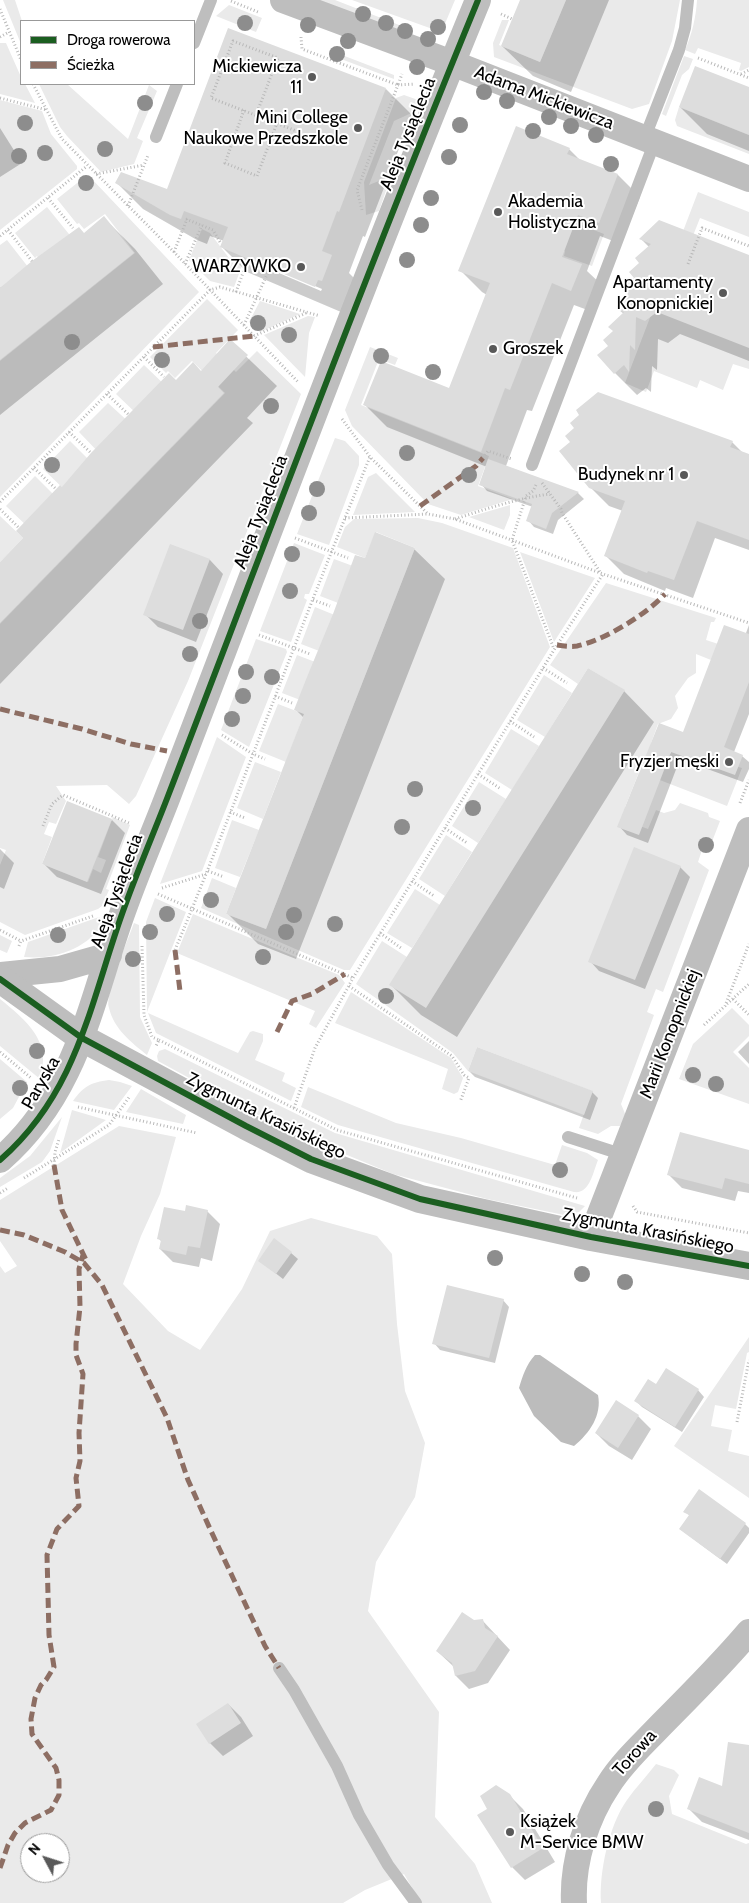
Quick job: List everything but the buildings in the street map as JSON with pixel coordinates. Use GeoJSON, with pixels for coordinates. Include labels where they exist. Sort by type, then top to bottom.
{"type":"FeatureCollection","features":[{"type":"Feature","properties":{"kind":"street","name":"Adama Mickiewicza"},"geometry":{"type":"LineString","coordinates":[[273,7],[452,63],[749,179]]}},
{"type":"Feature","properties":{"kind":"street","name":"Aleja Tysiąclecia"},"geometry":{"type":"LineString","coordinates":[[82,1038],[121,915],[452,63],[488,7]]}},
{"type":"Feature","properties":{"kind":"street","name":"Marii Konopnickiej"},"geometry":{"type":"LineString","coordinates":[[591,1237],[749,830]]}},
{"type":"Feature","properties":{"kind":"street"},"geometry":{"type":"LineString","coordinates":[[0,975],[60,968],[109,955]]}},
{"type":"Feature","properties":{"kind":"street","name":"Zygmunta Krasińskiego"},"geometry":{"type":"LineString","coordinates":[[0,979],[82,1038],[311,1159],[420,1199],[591,1237],[749,1266]]}},
{"type":"Feature","properties":{"kind":"street","name":"Paryska"},"geometry":{"type":"LineString","coordinates":[[0,1160],[15,1147],[38,1120],[54,1096],[82,1038]]}},
{"type":"Feature","properties":{"kind":"street","name":"Torowa"},"geometry":{"type":"LineString","coordinates":[[574,1903],[576,1870],[585,1834],[596,1806],[609,1783],[639,1748],[749,1632]]}},
{"type":"Feature","properties":{"kind":"lane"},"geometry":{"type":"LineString","coordinates":[[195,40],[211,0]]}},
{"type":"Feature","properties":{"kind":"lane"},"geometry":{"type":"LineString","coordinates":[[533,468],[650,139],[679,50],[685,28],[688,0]]}},
{"type":"Feature","properties":{"kind":"lane"},"geometry":{"type":"LineString","coordinates":[[156,137],[177,85]]}},
{"type":"Feature","properties":{"kind":"lane"},"geometry":{"type":"LineString","coordinates":[[568,1137],[624,1154]]}},
{"type":"Feature","properties":{"kind":"lane"},"geometry":{"type":"LineString","coordinates":[[279,1668],[294,1690],[337,1766],[359,1815],[388,1864],[416,1903]]}},
{"type":"Feature","properties":{"kind":"path"},"geometry":{"type":"LineString","coordinates":[[225,0],[273,7]]}},
{"type":"Feature","properties":{"kind":"path"},"geometry":{"type":"LineString","coordinates":[[488,7],[512,19]]}},
{"type":"Feature","properties":{"kind":"path"},"geometry":{"type":"LineString","coordinates":[[0,9],[20,58]]}},
{"type":"Feature","properties":{"kind":"path"},"geometry":{"type":"LineString","coordinates":[[0,38],[9,32]]}},
{"type":"Feature","properties":{"kind":"path"},"geometry":{"type":"LineString","coordinates":[[301,35],[302,49],[398,85]]}},
{"type":"Feature","properties":{"kind":"path"},"geometry":{"type":"LineString","coordinates":[[256,115],[278,58],[233,41],[211,98],[298,132]]}},
{"type":"Feature","properties":{"kind":"path"},"geometry":{"type":"LineString","coordinates":[[679,50],[749,78]]}},
{"type":"Feature","properties":{"kind":"path"},"geometry":{"type":"LineString","coordinates":[[740,75],[749,70]]}},
{"type":"Feature","properties":{"kind":"path"},"geometry":{"type":"LineString","coordinates":[[34,85],[62,139],[174,252],[306,391],[320,399],[338,414],[370,457],[428,514]]}},
{"type":"Feature","properties":{"kind":"path"},"geometry":{"type":"LineString","coordinates":[[0,98],[46,110]]}},
{"type":"Feature","properties":{"kind":"path"},"geometry":{"type":"LineString","coordinates":[[244,110],[225,164],[257,176],[277,123]]}},
{"type":"Feature","properties":{"kind":"path"},"geometry":{"type":"LineString","coordinates":[[128,206],[156,137]]}},
{"type":"Feature","properties":{"kind":"path"},"geometry":{"type":"LineString","coordinates":[[96,174],[145,165]]}},
{"type":"Feature","properties":{"kind":"path"},"geometry":{"type":"LineString","coordinates":[[0,236],[87,166]]}},
{"type":"Feature","properties":{"kind":"path"},"geometry":{"type":"LineString","coordinates":[[48,198],[72,228]]}},
{"type":"Feature","properties":{"kind":"path"},"geometry":{"type":"LineString","coordinates":[[174,252],[186,219],[213,230],[220,242]]}},
{"type":"Feature","properties":{"kind":"path"},"geometry":{"type":"LineString","coordinates":[[185,264],[202,225]]}},
{"type":"Feature","properties":{"kind":"path"},"geometry":{"type":"LineString","coordinates":[[688,264],[702,228],[749,246]]}},
{"type":"Feature","properties":{"kind":"path"},"geometry":{"type":"LineString","coordinates":[[8,230],[32,261]]}},
{"type":"Feature","properties":{"kind":"path"},"geometry":{"type":"LineString","coordinates":[[236,292],[246,262]]}},
{"type":"Feature","properties":{"kind":"path"},"geometry":{"type":"LineString","coordinates":[[244,326],[270,268]]}},
{"type":"Feature","properties":{"kind":"path"},"geometry":{"type":"LineString","coordinates":[[0,502],[210,290],[220,287],[320,316]]}},
{"type":"Feature","properties":{"kind":"path"},"geometry":{"type":"LineString","coordinates":[[254,336],[308,313]]}},
{"type":"Feature","properties":{"kind":"path"},"geometry":{"type":"LineString","coordinates":[[144,357],[164,377]]}},
{"type":"Feature","properties":{"kind":"path"},"geometry":{"type":"LineString","coordinates":[[107,394],[128,414]]}},
{"type":"Feature","properties":{"kind":"path"},"geometry":{"type":"LineString","coordinates":[[70,432],[91,453]]}},
{"type":"Feature","properties":{"kind":"path"},"geometry":{"type":"LineString","coordinates":[[482,458],[488,451],[533,468],[602,573]]}},
{"type":"Feature","properties":{"kind":"path"},"geometry":{"type":"LineString","coordinates":[[175,950],[370,457]]}},
{"type":"Feature","properties":{"kind":"path"},"geometry":{"type":"LineString","coordinates":[[34,468],[56,490]]}},
{"type":"Feature","properties":{"kind":"path"},"geometry":{"type":"LineString","coordinates":[[533,468],[537,483],[533,491],[526,496],[512,540],[554,650]]}},
{"type":"Feature","properties":{"kind":"path"},"geometry":{"type":"LineString","coordinates":[[455,519],[510,502],[525,500],[532,496],[550,494]]}},
{"type":"Feature","properties":{"kind":"path"},"geometry":{"type":"LineString","coordinates":[[0,509],[19,528]]}},
{"type":"Feature","properties":{"kind":"path"},"geometry":{"type":"LineString","coordinates":[[345,518],[428,514],[455,519],[602,573],[749,623]]}},
{"type":"Feature","properties":{"kind":"path"},"geometry":{"type":"LineString","coordinates":[[290,536],[348,558]]}},
{"type":"Feature","properties":{"kind":"path"},"geometry":{"type":"LineString","coordinates":[[294,1108],[315,1048],[352,978],[602,573]]}},
{"type":"Feature","properties":{"kind":"path"},"geometry":{"type":"LineString","coordinates":[[313,600],[330,606]]}},
{"type":"Feature","properties":{"kind":"path"},"geometry":{"type":"LineString","coordinates":[[252,633],[310,654]]}},
{"type":"Feature","properties":{"kind":"path"},"geometry":{"type":"LineString","coordinates":[[543,668],[567,683]]}},
{"type":"Feature","properties":{"kind":"path"},"geometry":{"type":"LineString","coordinates":[[276,696],[292,703]]}},
{"type":"Feature","properties":{"kind":"path"},"geometry":{"type":"LineString","coordinates":[[510,721],[534,737]]}},
{"type":"Feature","properties":{"kind":"path"},"geometry":{"type":"LineString","coordinates":[[214,731],[265,759]]}},
{"type":"Feature","properties":{"kind":"path"},"geometry":{"type":"LineString","coordinates":[[478,774],[501,789]]}},
{"type":"Feature","properties":{"kind":"path"},"geometry":{"type":"LineString","coordinates":[[43,826],[52,804],[63,795],[131,824]]}},
{"type":"Feature","properties":{"kind":"path"},"geometry":{"type":"LineString","coordinates":[[230,812],[245,818]]}},
{"type":"Feature","properties":{"kind":"path"},"geometry":{"type":"LineString","coordinates":[[445,828],[467,843]]}},
{"type":"Feature","properties":{"kind":"path"},"geometry":{"type":"LineString","coordinates":[[224,877],[207,872],[152,891],[352,978]]}},
{"type":"Feature","properties":{"kind":"path"},"geometry":{"type":"LineString","coordinates":[[412,881],[434,896]]}},
{"type":"Feature","properties":{"kind":"path"},"geometry":{"type":"LineString","coordinates":[[0,930],[21,941]]}},
{"type":"Feature","properties":{"kind":"path"},"geometry":{"type":"LineString","coordinates":[[380,933],[402,948]]}},
{"type":"Feature","properties":{"kind":"path"},"geometry":{"type":"LineString","coordinates":[[725,1006],[749,984]]}},
{"type":"Feature","properties":{"kind":"path"},"geometry":{"type":"LineString","coordinates":[[349,986],[452,1056],[464,1075],[469,1078],[460,1102]]}},
{"type":"Feature","properties":{"kind":"path"},"geometry":{"type":"LineString","coordinates":[[733,999],[749,1015]]}},
{"type":"Feature","properties":{"kind":"path"},"geometry":{"type":"LineString","coordinates":[[159,1040],[337,1130],[579,1199],[586,1198],[590,1190],[626,1197],[637,1212],[749,1233]]}},
{"type":"Feature","properties":{"kind":"path"},"geometry":{"type":"LineString","coordinates":[[23,1179],[109,1126],[144,1071]]}},
{"type":"Feature","properties":{"kind":"path"},"geometry":{"type":"LineString","coordinates":[[0,1193],[15,1183]]}},
{"type":"Feature","properties":{"kind":"path"},"geometry":{"type":"LineString","coordinates":[[737,1422],[749,1360]]}},
{"type":"Feature","properties":{"kind":"shaded area"},"geometry":{"type":"Polygon","coordinates":[[[3,0],[15,0],[22,20],[20,20],[20,42],[3,0]]]}},
{"type":"Feature","properties":{"kind":"shaded area"},"geometry":{"type":"Polygon","coordinates":[[[317,0],[335,0],[412,30],[410,36],[317,0]]]}},
{"type":"Feature","properties":{"kind":"shaded area"},"geometry":{"type":"Polygon","coordinates":[[[352,0],[455,0],[444,26],[438,31],[352,0]]]}},
{"type":"Feature","properties":{"kind":"shaded area"},"geometry":{"type":"Polygon","coordinates":[[[566,0],[680,0],[672,41],[649,104],[632,109],[494,57],[493,43],[502,20],[509,20],[499,45],[540,62],[566,0]]]}},
{"type":"Feature","properties":{"kind":"shaded area"},"geometry":{"type":"Polygon","coordinates":[[[697,0],[749,0],[749,67],[741,71],[739,70],[741,63],[698,48],[695,54],[685,50],[696,13],[697,0]]]}},
{"type":"Feature","properties":{"kind":"shaded area"},"geometry":{"type":"Polygon","coordinates":[[[229,5],[262,18],[256,32],[216,16],[229,5]]]}},
{"type":"Feature","properties":{"kind":"shaded area"},"geometry":{"type":"Polygon","coordinates":[[[0,43],[6,43],[20,75],[20,85],[26,85],[35,103],[0,94],[0,43]]]}},
{"type":"Feature","properties":{"kind":"shaded area"},"geometry":{"type":"Polygon","coordinates":[[[333,48],[343,52],[342,55],[394,75],[394,79],[333,56],[333,48]]]}},
{"type":"Feature","properties":{"kind":"shaded area"},"geometry":{"type":"Polygon","coordinates":[[[684,56],[693,59],[689,69],[682,75],[666,116],[662,114],[684,56]]]}},
{"type":"Feature","properties":{"kind":"shaded area"},"geometry":{"type":"Polygon","coordinates":[[[39,85],[68,85],[128,139],[149,85],[157,91],[137,138],[143,141],[134,164],[101,172],[60,127],[39,85]]]}},
{"type":"Feature","properties":{"kind":"shaded area"},"geometry":{"type":"Polygon","coordinates":[[[404,95],[421,101],[418,110],[394,121],[369,185],[391,176],[379,211],[366,215],[364,182],[396,98],[404,95]]]}},
{"type":"Feature","properties":{"kind":"shaded area"},"geometry":{"type":"Polygon","coordinates":[[[0,100],[42,111],[51,134],[77,166],[77,169],[0,230],[0,100]]]}},
{"type":"Feature","properties":{"kind":"shaded area"},"geometry":{"type":"Polygon","coordinates":[[[679,107],[749,135],[749,154],[677,126],[675,120],[679,107]]]}},
{"type":"Feature","properties":{"kind":"shaded area"},"geometry":{"type":"Polygon","coordinates":[[[86,176],[90,177],[199,292],[0,497],[0,361],[135,253],[105,214],[84,229],[79,223],[77,224],[57,199],[86,176]]]}},
{"type":"Feature","properties":{"kind":"shaded area"},"geometry":{"type":"Polygon","coordinates":[[[698,192],[749,212],[749,237],[700,218],[681,266],[708,332],[749,344],[749,369],[733,364],[723,390],[700,380],[697,388],[654,371],[646,392],[625,383],[698,192]]]}},
{"type":"Feature","properties":{"kind":"shaded area"},"geometry":{"type":"Polygon","coordinates":[[[47,207],[73,239],[42,263],[37,256],[35,258],[15,233],[47,207]]]}},
{"type":"Feature","properties":{"kind":"shaded area"},"geometry":{"type":"Polygon","coordinates":[[[556,215],[604,234],[592,266],[564,256],[565,251],[545,243],[556,215]]]}},
{"type":"Feature","properties":{"kind":"shaded area"},"geometry":{"type":"Polygon","coordinates":[[[202,229],[210,233],[229,258],[243,263],[234,287],[210,281],[189,260],[202,229]]]}},
{"type":"Feature","properties":{"kind":"shaded area"},"geometry":{"type":"Polygon","coordinates":[[[7,240],[32,272],[0,294],[0,245],[7,240]]]}},
{"type":"Feature","properties":{"kind":"shaded area"},"geometry":{"type":"Polygon","coordinates":[[[207,299],[238,330],[216,353],[236,372],[257,351],[301,394],[188,681],[136,796],[129,804],[107,785],[56,786],[66,801],[56,824],[49,822],[44,834],[52,837],[42,864],[88,882],[93,869],[101,873],[106,860],[98,857],[113,817],[130,825],[106,889],[109,890],[102,906],[25,935],[0,922],[0,865],[6,850],[0,848],[0,624],[225,393],[192,361],[175,378],[168,371],[166,373],[150,357],[207,299]]]}},
{"type":"Feature","properties":{"kind":"shaded area"},"geometry":{"type":"Polygon","coordinates":[[[260,301],[300,314],[260,332],[249,322],[260,301]]]}},
{"type":"Feature","properties":{"kind":"shaded area"},"geometry":{"type":"Polygon","coordinates":[[[308,316],[315,317],[309,333],[305,377],[264,335],[308,316]]]}},
{"type":"Feature","properties":{"kind":"shaded area"},"geometry":{"type":"Polygon","coordinates":[[[370,347],[398,358],[395,365],[379,359],[361,405],[489,456],[478,486],[513,499],[461,515],[428,504],[352,426],[345,410],[370,347]]]}},
{"type":"Feature","properties":{"kind":"shaded area"},"geometry":{"type":"Polygon","coordinates":[[[144,365],[168,388],[140,417],[116,394],[144,365]]]}},
{"type":"Feature","properties":{"kind":"shaded area"},"geometry":{"type":"Polygon","coordinates":[[[108,403],[132,425],[102,456],[79,432],[108,403]]]}},
{"type":"Feature","properties":{"kind":"shaded area"},"geometry":{"type":"Polygon","coordinates":[[[335,438],[345,441],[359,456],[359,465],[329,545],[297,534],[335,438]]]}},
{"type":"Feature","properties":{"kind":"shaded area"},"geometry":{"type":"Polygon","coordinates":[[[70,441],[94,465],[67,492],[43,469],[70,441]]]}},
{"type":"Feature","properties":{"kind":"shaded area"},"geometry":{"type":"Polygon","coordinates":[[[376,473],[415,512],[353,515],[368,477],[376,473]]]}},
{"type":"Feature","properties":{"kind":"shaded area"},"geometry":{"type":"Polygon","coordinates":[[[35,476],[59,500],[31,530],[6,506],[35,476]]]}},
{"type":"Feature","properties":{"kind":"shaded area"},"geometry":{"type":"Polygon","coordinates":[[[510,505],[510,515],[504,530],[469,517],[510,505]]]}},
{"type":"Feature","properties":{"kind":"shaded area"},"geometry":{"type":"Polygon","coordinates":[[[0,516],[23,538],[0,562],[0,516]]]}},
{"type":"Feature","properties":{"kind":"shaded area"},"geometry":{"type":"Polygon","coordinates":[[[418,518],[442,523],[513,548],[550,647],[350,970],[344,970],[201,908],[212,878],[236,888],[226,914],[266,929],[415,548],[376,532],[365,558],[337,547],[345,527],[354,519],[418,518]]]}},
{"type":"Feature","properties":{"kind":"shaded area"},"geometry":{"type":"Polygon","coordinates":[[[294,543],[325,555],[309,594],[305,594],[304,598],[307,600],[291,642],[260,631],[294,543]]]}},
{"type":"Feature","properties":{"kind":"shaded area"},"geometry":{"type":"Polygon","coordinates":[[[520,552],[595,578],[554,642],[520,552]]]}},
{"type":"Feature","properties":{"kind":"shaded area"},"geometry":{"type":"Polygon","coordinates":[[[334,559],[361,569],[346,606],[320,596],[334,559]]]}},
{"type":"Feature","properties":{"kind":"shaded area"},"geometry":{"type":"Polygon","coordinates":[[[606,583],[716,618],[714,622],[711,622],[706,640],[749,654],[711,660],[696,654],[696,673],[688,678],[675,696],[678,708],[671,719],[658,724],[651,743],[742,768],[727,806],[639,772],[625,807],[637,825],[648,829],[656,810],[664,813],[675,810],[680,803],[708,813],[709,817],[720,821],[708,852],[702,850],[698,862],[709,870],[663,992],[656,989],[647,1012],[654,1015],[621,1104],[626,1116],[620,1126],[611,1126],[598,1134],[579,1128],[592,1091],[477,1047],[468,1071],[453,1053],[356,984],[382,941],[407,957],[624,690],[588,668],[578,684],[550,665],[606,583]]]}},
{"type":"Feature","properties":{"kind":"shaded area"},"geometry":{"type":"Polygon","coordinates":[[[315,607],[342,618],[327,654],[301,644],[315,607]]]}},
{"type":"Feature","properties":{"kind":"shaded area"},"geometry":{"type":"Polygon","coordinates":[[[256,639],[286,649],[287,652],[249,747],[221,730],[256,639]]]}},
{"type":"Feature","properties":{"kind":"shaded area"},"geometry":{"type":"Polygon","coordinates":[[[297,655],[323,665],[308,703],[282,693],[297,655]]]}},
{"type":"Feature","properties":{"kind":"shaded area"},"geometry":{"type":"Polygon","coordinates":[[[544,675],[572,693],[545,737],[517,720],[544,675]]]}},
{"type":"Feature","properties":{"kind":"shaded area"},"geometry":{"type":"Polygon","coordinates":[[[278,704],[304,714],[286,762],[259,751],[278,704]]]}},
{"type":"Feature","properties":{"kind":"shaded area"},"geometry":{"type":"Polygon","coordinates":[[[511,729],[539,746],[512,790],[485,773],[511,729]]]}},
{"type":"Feature","properties":{"kind":"shaded area"},"geometry":{"type":"Polygon","coordinates":[[[217,737],[246,757],[202,871],[160,884],[217,737]]]}},
{"type":"Feature","properties":{"kind":"shaded area"},"geometry":{"type":"Polygon","coordinates":[[[255,762],[281,772],[263,819],[237,808],[255,762]]]}},
{"type":"Feature","properties":{"kind":"shaded area"},"geometry":{"type":"Polygon","coordinates":[[[479,782],[506,799],[478,843],[452,826],[479,782]]]}},
{"type":"Feature","properties":{"kind":"shaded area"},"geometry":{"type":"Polygon","coordinates":[[[232,820],[259,830],[240,877],[215,868],[232,820]]]}},
{"type":"Feature","properties":{"kind":"shaded area"},"geometry":{"type":"Polygon","coordinates":[[[446,835],[472,852],[445,896],[419,879],[446,835]]]}},
{"type":"Feature","properties":{"kind":"shaded area"},"geometry":{"type":"Polygon","coordinates":[[[415,889],[440,905],[412,948],[387,933],[415,889]]]}},
{"type":"Feature","properties":{"kind":"shaded area"},"geometry":{"type":"Polygon","coordinates":[[[155,898],[186,912],[147,1012],[146,922],[155,898]]]}},
{"type":"Feature","properties":{"kind":"shaded area"},"geometry":{"type":"Polygon","coordinates":[[[193,914],[339,975],[345,983],[316,1028],[309,1024],[315,1011],[177,953],[193,914]]]}},
{"type":"Feature","properties":{"kind":"shaded area"},"geometry":{"type":"Polygon","coordinates":[[[99,917],[105,922],[89,939],[79,946],[47,957],[24,957],[28,942],[99,917]]]}},
{"type":"Feature","properties":{"kind":"shaded area"},"geometry":{"type":"Polygon","coordinates":[[[134,923],[139,925],[140,1017],[152,1043],[147,1055],[119,1029],[111,1016],[108,1001],[113,979],[134,923]]]}},
{"type":"Feature","properties":{"kind":"shaded area"},"geometry":{"type":"Polygon","coordinates":[[[0,935],[12,941],[7,953],[0,950],[0,935]]]}},
{"type":"Feature","properties":{"kind":"shaded area"},"geometry":{"type":"Polygon","coordinates":[[[351,992],[451,1058],[463,1078],[458,1092],[454,1094],[442,1089],[448,1069],[335,1023],[351,992]]]}},
{"type":"Feature","properties":{"kind":"shaded area"},"geometry":{"type":"Polygon","coordinates":[[[0,999],[28,1024],[40,1043],[43,1054],[43,1066],[40,1079],[0,1046],[0,999]]]}},
{"type":"Feature","properties":{"kind":"shaded area"},"geometry":{"type":"Polygon","coordinates":[[[732,1008],[749,1025],[749,1036],[733,1052],[749,1068],[749,1104],[679,1079],[693,1044],[732,1008]]]}},
{"type":"Feature","properties":{"kind":"shaded area"},"geometry":{"type":"Polygon","coordinates":[[[148,1013],[238,1053],[250,1032],[263,1034],[263,1041],[255,1060],[285,1073],[282,1081],[296,1088],[291,1101],[156,1033],[148,1013]]]}},
{"type":"Feature","properties":{"kind":"shaded area"},"geometry":{"type":"Polygon","coordinates":[[[165,1049],[335,1133],[585,1206],[579,1212],[564,1215],[487,1199],[393,1174],[306,1138],[246,1109],[158,1061],[159,1051],[165,1049]]]}},
{"type":"Feature","properties":{"kind":"shaded area"},"geometry":{"type":"Polygon","coordinates":[[[0,1059],[27,1082],[13,1108],[0,1119],[0,1059]]]}},
{"type":"Feature","properties":{"kind":"shaded area"},"geometry":{"type":"Polygon","coordinates":[[[109,1080],[132,1086],[114,1110],[73,1101],[88,1086],[109,1080]]]}},
{"type":"Feature","properties":{"kind":"shaded area"},"geometry":{"type":"Polygon","coordinates":[[[308,1087],[396,1123],[461,1138],[555,1165],[562,1145],[587,1153],[598,1160],[590,1181],[584,1190],[574,1192],[338,1125],[301,1107],[308,1087]]]}},
{"type":"Feature","properties":{"kind":"shaded area"},"geometry":{"type":"Polygon","coordinates":[[[141,1089],[186,1115],[183,1124],[126,1112],[141,1089]]]}},
{"type":"Feature","properties":{"kind":"shaded area"},"geometry":{"type":"Polygon","coordinates":[[[72,1110],[106,1120],[60,1153],[72,1110]]]}},
{"type":"Feature","properties":{"kind":"shaded area"},"geometry":{"type":"Polygon","coordinates":[[[62,1117],[50,1151],[42,1162],[0,1187],[0,1178],[30,1156],[62,1117]]]}},
{"type":"Feature","properties":{"kind":"shaded area"},"geometry":{"type":"Polygon","coordinates":[[[119,1126],[176,1137],[160,1194],[141,1236],[123,1284],[168,1331],[200,1350],[242,1289],[270,1231],[311,1218],[377,1236],[392,1254],[397,1324],[405,1391],[425,1443],[415,1497],[376,1562],[368,1611],[439,1712],[435,1817],[475,1864],[492,1903],[421,1903],[404,1874],[365,1890],[343,1903],[0,1903],[0,1266],[5,1273],[17,1266],[0,1241],[0,1200],[119,1126]]]}},
{"type":"Feature","properties":{"kind":"shaded area"},"geometry":{"type":"Polygon","coordinates":[[[749,1337],[749,1352],[747,1353],[736,1409],[715,1405],[711,1426],[732,1430],[728,1451],[749,1456],[749,1498],[674,1446],[749,1337]]]}},
{"type":"Feature","properties":{"kind":"shaded area"},"geometry":{"type":"Polygon","coordinates":[[[535,1355],[540,1355],[598,1395],[598,1410],[594,1423],[574,1446],[561,1442],[534,1416],[519,1388],[523,1374],[535,1355]]]}},
{"type":"Feature","properties":{"kind":"shaded area"},"geometry":{"type":"Polygon","coordinates":[[[656,1764],[674,1770],[679,1775],[669,1796],[672,1814],[746,1844],[749,1843],[749,1903],[601,1903],[606,1849],[615,1822],[627,1800],[656,1764]]]}},
{"type":"Feature","properties":{"kind":"marked path"},"geometry":{"type":"LineString","coordinates":[[153,347],[254,336]]}},
{"type":"Feature","properties":{"kind":"marked path"},"geometry":{"type":"LineString","coordinates":[[420,506],[476,466],[483,458]]}},
{"type":"Feature","properties":{"kind":"marked path"},"geometry":{"type":"LineString","coordinates":[[557,645],[577,646],[612,633],[647,610],[665,594]]}},
{"type":"Feature","properties":{"kind":"marked path"},"geometry":{"type":"LineString","coordinates":[[0,709],[82,729],[131,744],[167,751]]}},
{"type":"Feature","properties":{"kind":"marked path"},"geometry":{"type":"LineString","coordinates":[[175,950],[180,991]]}},
{"type":"Feature","properties":{"kind":"marked path"},"geometry":{"type":"LineString","coordinates":[[277,1032],[292,1001],[312,994],[345,974]]}},
{"type":"Feature","properties":{"kind":"marked path"},"geometry":{"type":"LineString","coordinates":[[54,1165],[62,1210],[86,1260]]}},
{"type":"Feature","properties":{"kind":"marked path"},"geometry":{"type":"LineString","coordinates":[[0,1230],[24,1235],[65,1252],[84,1263],[102,1285],[167,1418],[188,1480],[211,1531],[265,1646],[279,1668]]}},
{"type":"Feature","properties":{"kind":"marked path"},"geometry":{"type":"LineString","coordinates":[[0,1868],[8,1845],[15,1833],[25,1823],[51,1810],[59,1795],[59,1780],[56,1768],[32,1734],[31,1719],[35,1698],[41,1685],[54,1667],[49,1635],[47,1555],[57,1529],[79,1506],[76,1478],[80,1461],[79,1433],[83,1374],[76,1355],[76,1344],[80,1307],[79,1269],[83,1255]]}},
{"type":"Feature","properties":{"kind":"cycle path"},"geometry":{"type":"LineString","coordinates":[[0,1160],[26,1134],[47,1106],[78,1046],[133,884],[359,297],[478,0]]}},
{"type":"Feature","properties":{"kind":"cycle path"},"geometry":{"type":"LineString","coordinates":[[0,979],[82,1038],[311,1159],[420,1199],[591,1237],[749,1266]]}},
{"type":"Feature","properties":{"kind":"place","name":"Mickiewicza 11"},"geometry":{"type":"Point","coordinates":[312,77]}},
{"type":"Feature","properties":{"kind":"place","name":"Mini College Naukowe Przedszkole"},"geometry":{"type":"Point","coordinates":[358,128]}},
{"type":"Feature","properties":{"kind":"place","name":"Akademia Holistyczna"},"geometry":{"type":"Point","coordinates":[498,212]}},
{"type":"Feature","properties":{"kind":"place","name":"WARZYWKO"},"geometry":{"type":"Point","coordinates":[301,267]}},
{"type":"Feature","properties":{"kind":"place","name":"Apartamenty Konopnickiej"},"geometry":{"type":"Point","coordinates":[723,293]}},
{"type":"Feature","properties":{"kind":"place","name":"Groszek"},"geometry":{"type":"Point","coordinates":[493,349]}},
{"type":"Feature","properties":{"kind":"place","name":"Budynek nr 1"},"geometry":{"type":"Point","coordinates":[684,475]}},
{"type":"Feature","properties":{"kind":"place","name":"Fryzjer męski"},"geometry":{"type":"Point","coordinates":[729,762]}},
{"type":"Feature","properties":{"kind":"place","name":"Książek M-Service BMW"},"geometry":{"type":"Point","coordinates":[510,1832]}}]}
